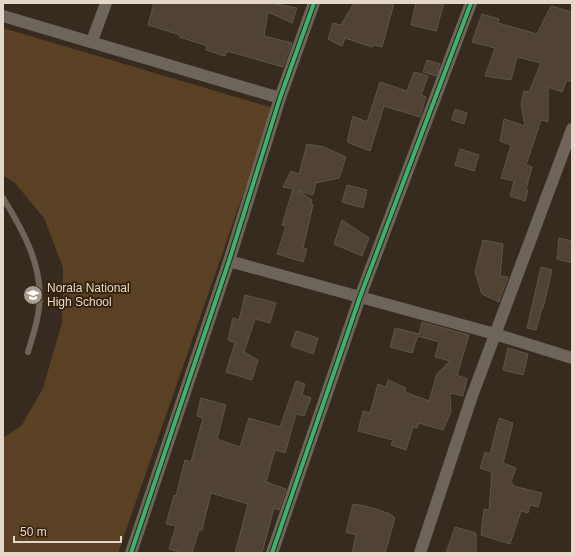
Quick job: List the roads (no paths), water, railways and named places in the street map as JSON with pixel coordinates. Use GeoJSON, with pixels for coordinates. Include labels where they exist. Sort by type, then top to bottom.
{"type":"FeatureCollection","features":[{"type":"Feature","properties":{"kind":"street"},"geometry":{"type":"LineString","coordinates":[[92,41],[106,3]]}},
{"type":"Feature","properties":{"kind":"street"},"geometry":{"type":"LineString","coordinates":[[131,553],[229,261],[280,98],[314,3]]}},
{"type":"Feature","properties":{"kind":"street"},"geometry":{"type":"LineString","coordinates":[[272,553],[360,297],[471,3]]}},
{"type":"Feature","properties":{"kind":"street"},"geometry":{"type":"LineString","coordinates":[[3,16],[92,41],[280,98]]}},
{"type":"Feature","properties":{"kind":"street"},"geometry":{"type":"LineString","coordinates":[[420,553],[458,437],[572,129]]}},
{"type":"Feature","properties":{"kind":"street"},"geometry":{"type":"LineString","coordinates":[[229,261],[495,334],[572,358]]}},
{"type":"Feature","properties":{"kind":"lane"},"geometry":{"type":"LineString","coordinates":[[3,198],[16,218],[32,252],[39,280],[39,307],[28,352]]}},
{"type":"Feature","properties":{"kind":"place","name":"Norala National High School"},"geometry":{"type":"Point","coordinates":[33,295]}}]}
